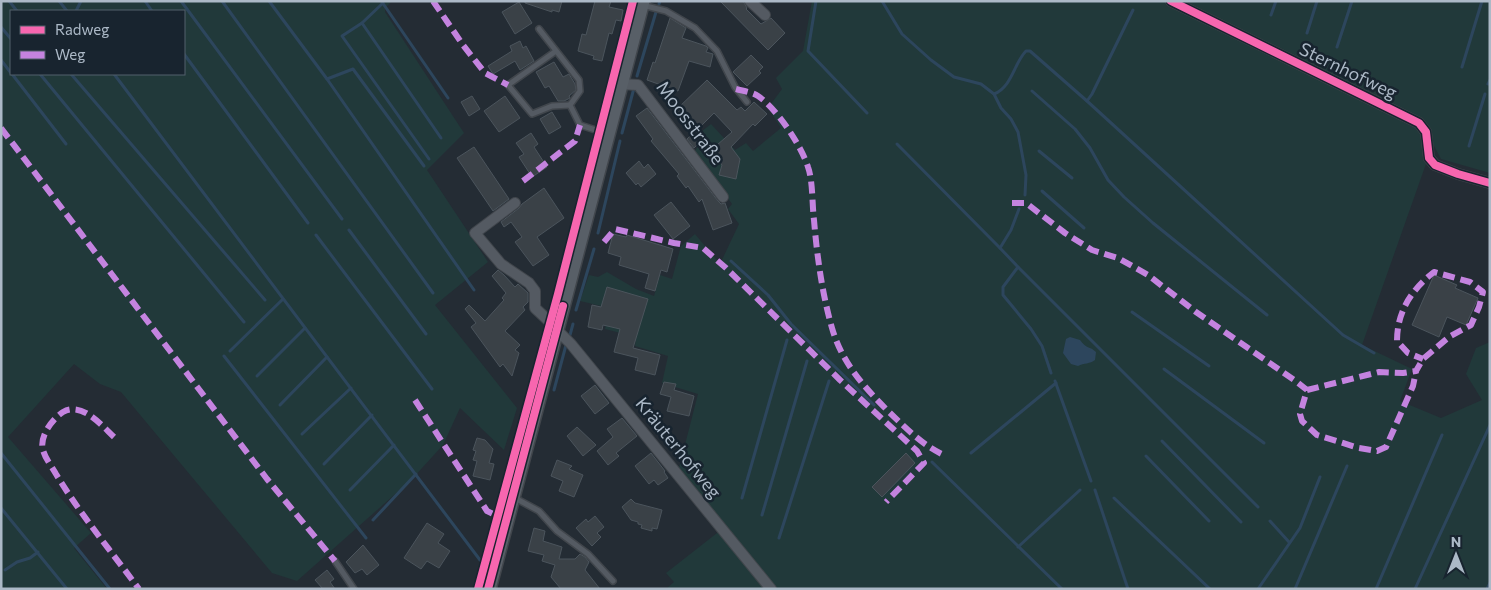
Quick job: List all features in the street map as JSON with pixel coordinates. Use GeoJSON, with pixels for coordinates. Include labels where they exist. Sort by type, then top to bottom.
{"type":"FeatureCollection","features":[{"type":"Feature","properties":{"kind":"street"},"geometry":{"type":"LineString","coordinates":[[750,1],[765,15]]}},
{"type":"Feature","properties":{"kind":"street","name":"Sternhofweg"},"geometry":{"type":"LineString","coordinates":[[1171,1],[1419,123],[1426,132],[1429,158],[1435,165],[1490,183]]}},
{"type":"Feature","properties":{"kind":"street"},"geometry":{"type":"LineString","coordinates":[[488,589],[642,3]]}},
{"type":"Feature","properties":{"kind":"street","name":"Moosstraße"},"geometry":{"type":"LineString","coordinates":[[620,84],[638,85],[723,198]]}},
{"type":"Feature","properties":{"kind":"street"},"geometry":{"type":"LineString","coordinates":[[515,204],[475,234],[501,264],[529,283],[535,291],[536,308],[558,327]]}},
{"type":"Feature","properties":{"kind":"street","name":"Kräuterhofweg"},"geometry":{"type":"LineString","coordinates":[[558,327],[771,589]]}},
{"type":"Feature","properties":{"kind":"lane"},"geometry":{"type":"LineString","coordinates":[[642,3],[666,11],[695,28],[717,51],[735,87],[747,102]]}},
{"type":"Feature","properties":{"kind":"lane"},"geometry":{"type":"LineString","coordinates":[[539,29],[579,80],[580,91],[570,105]]}},
{"type":"Feature","properties":{"kind":"lane"},"geometry":{"type":"LineString","coordinates":[[556,51],[508,85],[532,114],[552,106],[570,105]]}},
{"type":"Feature","properties":{"kind":"lane"},"geometry":{"type":"LineString","coordinates":[[570,105],[580,125],[608,134]]}},
{"type":"Feature","properties":{"kind":"lane"},"geometry":{"type":"LineString","coordinates":[[513,496],[539,510],[557,531],[588,554],[613,581]]}},
{"type":"Feature","properties":{"kind":"lane"},"geometry":{"type":"LineString","coordinates":[[335,562],[354,589]]}},
{"type":"Feature","properties":{"kind":"green space"},"geometry":{"type":"Polygon","coordinates":[[[1,1],[392,1],[385,8],[385,12],[464,133],[427,170],[488,262],[435,305],[517,408],[504,450],[460,408],[443,445],[412,479],[297,581],[272,573],[121,392],[100,384],[74,364],[8,437],[91,533],[74,548],[107,589],[1,589],[1,1]]]}},
{"type":"Feature","properties":{"kind":"green space"},"geometry":{"type":"Polygon","coordinates":[[[812,1],[1490,1],[1490,173],[1441,159],[1433,144],[1362,345],[1412,369],[1400,401],[1441,418],[1482,400],[1466,374],[1476,348],[1490,342],[1490,589],[666,589],[674,582],[666,573],[726,526],[679,468],[698,394],[662,383],[668,356],[635,346],[636,337],[605,329],[610,308],[580,301],[589,275],[598,277],[607,272],[636,289],[654,296],[660,275],[672,279],[681,246],[695,234],[720,264],[739,224],[728,209],[732,204],[695,151],[702,140],[697,135],[711,124],[735,150],[746,143],[753,151],[781,128],[768,108],[782,89],[776,78],[803,51],[812,1]]]}},
{"type":"Feature","properties":{"kind":"water"},"geometry":{"type":"Polygon","coordinates":[[[1070,337],[1080,340],[1084,345],[1096,352],[1095,360],[1078,366],[1071,364],[1063,353],[1066,339],[1070,337]]]}},
{"type":"Feature","properties":{"kind":"building"},"geometry":{"type":"Polygon","coordinates":[[[525,1],[562,1],[559,12],[552,10],[552,12],[525,3],[525,1]]]}},
{"type":"Feature","properties":{"kind":"building"},"geometry":{"type":"Polygon","coordinates":[[[595,1],[611,1],[609,7],[623,10],[621,21],[616,20],[612,34],[609,33],[602,61],[593,59],[594,56],[578,51],[582,34],[586,35],[595,1]]]}},
{"type":"Feature","properties":{"kind":"building"},"geometry":{"type":"Polygon","coordinates":[[[720,1],[743,1],[746,9],[761,24],[771,18],[785,33],[768,50],[720,1]]]}},
{"type":"Feature","properties":{"kind":"building"},"geometry":{"type":"Polygon","coordinates":[[[519,2],[532,23],[515,34],[502,12],[519,2]]]}},
{"type":"Feature","properties":{"kind":"building"},"geometry":{"type":"Polygon","coordinates":[[[670,18],[686,28],[682,38],[706,46],[708,48],[706,52],[713,54],[710,67],[689,61],[678,91],[647,80],[653,62],[655,63],[670,18]]]}},
{"type":"Feature","properties":{"kind":"building"},"geometry":{"type":"Polygon","coordinates":[[[520,41],[523,48],[526,46],[534,61],[520,70],[515,61],[493,74],[488,66],[512,51],[510,46],[520,41]]]}},
{"type":"Feature","properties":{"kind":"building"},"geometry":{"type":"Polygon","coordinates":[[[751,55],[763,67],[759,71],[761,73],[747,86],[733,72],[751,55]]]}},
{"type":"Feature","properties":{"kind":"building"},"geometry":{"type":"Polygon","coordinates":[[[554,62],[563,77],[569,74],[575,84],[576,90],[569,96],[570,98],[564,101],[558,101],[549,86],[545,88],[536,72],[554,62]]]}},
{"type":"Feature","properties":{"kind":"building"},"geometry":{"type":"Polygon","coordinates":[[[707,80],[737,110],[741,107],[745,111],[754,102],[767,114],[755,126],[753,124],[731,147],[740,159],[736,179],[719,175],[722,165],[710,151],[732,132],[714,113],[697,130],[676,110],[707,80]]]}},
{"type":"Feature","properties":{"kind":"building"},"geometry":{"type":"Polygon","coordinates":[[[472,96],[480,109],[469,116],[461,102],[472,96]]]}},
{"type":"Feature","properties":{"kind":"building"},"geometry":{"type":"Polygon","coordinates":[[[505,96],[520,118],[499,132],[484,111],[505,96]]]}},
{"type":"Feature","properties":{"kind":"building"},"geometry":{"type":"Polygon","coordinates":[[[647,108],[718,201],[721,204],[725,203],[732,223],[713,230],[702,199],[699,202],[688,186],[686,188],[677,176],[679,174],[651,141],[653,139],[636,116],[647,108]]]}},
{"type":"Feature","properties":{"kind":"building"},"geometry":{"type":"Polygon","coordinates":[[[552,112],[561,127],[549,134],[540,119],[552,112]]]}},
{"type":"Feature","properties":{"kind":"building"},"geometry":{"type":"Polygon","coordinates":[[[695,131],[703,139],[694,148],[687,139],[695,131]]]}},
{"type":"Feature","properties":{"kind":"building"},"geometry":{"type":"Polygon","coordinates":[[[531,133],[538,144],[534,147],[547,167],[532,177],[519,157],[524,154],[516,143],[531,133]]]}},
{"type":"Feature","properties":{"kind":"building"},"geometry":{"type":"Polygon","coordinates":[[[474,147],[509,199],[493,211],[457,158],[474,147]]]}},
{"type":"Feature","properties":{"kind":"building"},"geometry":{"type":"Polygon","coordinates":[[[639,161],[644,168],[648,164],[656,174],[641,187],[638,183],[636,185],[626,173],[639,161]]]}},
{"type":"Feature","properties":{"kind":"building"},"geometry":{"type":"Polygon","coordinates":[[[544,188],[564,218],[537,237],[549,255],[533,266],[515,242],[522,237],[511,222],[504,227],[501,222],[544,188]]]}},
{"type":"Feature","properties":{"kind":"building"},"geometry":{"type":"Polygon","coordinates":[[[671,202],[690,226],[673,239],[654,215],[671,202]]]}},
{"type":"Feature","properties":{"kind":"building"},"geometry":{"type":"Polygon","coordinates":[[[613,234],[626,237],[627,235],[673,249],[667,272],[661,270],[655,291],[645,288],[649,274],[619,265],[621,257],[608,253],[613,234]]]}},
{"type":"Feature","properties":{"kind":"building"},"geometry":{"type":"Polygon","coordinates":[[[498,270],[515,287],[518,284],[528,293],[528,302],[523,307],[525,310],[505,331],[520,345],[515,350],[519,353],[512,376],[503,364],[500,367],[471,327],[476,323],[465,309],[469,305],[485,321],[504,300],[502,298],[506,293],[492,276],[498,270]]]}},
{"type":"Feature","properties":{"kind":"building"},"geometry":{"type":"Polygon","coordinates":[[[1434,275],[1457,285],[1455,288],[1478,298],[1466,325],[1447,317],[1439,337],[1412,325],[1434,275]]]}},
{"type":"Feature","properties":{"kind":"building"},"geometry":{"type":"Polygon","coordinates":[[[607,287],[648,299],[633,348],[660,355],[655,375],[635,370],[638,358],[614,352],[620,329],[603,325],[602,330],[588,327],[592,305],[601,307],[607,287]]]}},
{"type":"Feature","properties":{"kind":"building"},"geometry":{"type":"Polygon","coordinates":[[[664,382],[676,384],[674,390],[694,396],[689,416],[667,411],[671,397],[660,394],[664,382]]]}},
{"type":"Feature","properties":{"kind":"building"},"geometry":{"type":"Polygon","coordinates":[[[595,385],[609,403],[595,414],[581,396],[595,385]]]}},
{"type":"Feature","properties":{"kind":"building"},"geometry":{"type":"Polygon","coordinates":[[[622,418],[637,436],[616,453],[619,456],[608,465],[597,451],[613,437],[607,429],[622,418]]]}},
{"type":"Feature","properties":{"kind":"building"},"geometry":{"type":"Polygon","coordinates":[[[577,427],[596,445],[583,456],[567,436],[577,427]]]}},
{"type":"Feature","properties":{"kind":"building"},"geometry":{"type":"Polygon","coordinates":[[[477,438],[485,440],[493,449],[489,463],[494,464],[490,480],[473,476],[477,461],[473,460],[476,451],[473,450],[477,438]]]}},
{"type":"Feature","properties":{"kind":"building"},"geometry":{"type":"Polygon","coordinates":[[[651,453],[668,478],[658,485],[654,480],[649,484],[635,466],[651,453]]]}},
{"type":"Feature","properties":{"kind":"building"},"geometry":{"type":"Polygon","coordinates":[[[906,453],[915,463],[882,497],[872,487],[906,453]]]}},
{"type":"Feature","properties":{"kind":"building"},"geometry":{"type":"Polygon","coordinates":[[[557,460],[572,466],[569,469],[583,475],[574,497],[559,491],[563,481],[551,476],[557,460]]]}},
{"type":"Feature","properties":{"kind":"building"},"geometry":{"type":"Polygon","coordinates":[[[631,499],[635,503],[662,510],[657,529],[652,528],[652,531],[641,528],[642,525],[631,520],[622,507],[631,499]]]}},
{"type":"Feature","properties":{"kind":"building"},"geometry":{"type":"Polygon","coordinates":[[[595,516],[604,527],[597,533],[601,537],[592,546],[576,528],[586,519],[588,522],[595,516]]]}},
{"type":"Feature","properties":{"kind":"building"},"geometry":{"type":"Polygon","coordinates":[[[427,523],[444,534],[438,543],[450,551],[439,568],[427,561],[421,569],[404,558],[427,523]]]}},
{"type":"Feature","properties":{"kind":"building"},"geometry":{"type":"Polygon","coordinates":[[[534,528],[545,531],[543,541],[562,547],[559,559],[575,559],[580,554],[585,557],[589,562],[585,570],[600,589],[561,589],[551,577],[555,565],[542,561],[544,555],[528,551],[534,528]]]}},
{"type":"Feature","properties":{"kind":"building"},"geometry":{"type":"Polygon","coordinates":[[[363,545],[379,565],[367,575],[362,569],[355,573],[346,562],[363,545]]]}},
{"type":"Feature","properties":{"kind":"building"},"geometry":{"type":"Polygon","coordinates":[[[327,570],[334,579],[330,582],[335,589],[323,589],[315,580],[327,570]]]}},
{"type":"Feature","properties":{"kind":"waterway"},"geometry":{"type":"LineString","coordinates":[[9,1],[16,10]]}},
{"type":"Feature","properties":{"kind":"waterway"},"geometry":{"type":"LineString","coordinates":[[59,1],[66,10]]}},
{"type":"Feature","properties":{"kind":"waterway"},"geometry":{"type":"LineString","coordinates":[[76,10],[81,1]]}},
{"type":"Feature","properties":{"kind":"waterway"},"geometry":{"type":"LineString","coordinates":[[145,1],[151,10]]}},
{"type":"Feature","properties":{"kind":"waterway"},"geometry":{"type":"LineString","coordinates":[[181,1],[342,219]]}},
{"type":"Feature","properties":{"kind":"waterway"},"geometry":{"type":"LineString","coordinates":[[222,1],[433,293]]}},
{"type":"Feature","properties":{"kind":"waterway"},"geometry":{"type":"LineString","coordinates":[[269,1],[327,79],[474,290]]}},
{"type":"Feature","properties":{"kind":"waterway"},"geometry":{"type":"LineString","coordinates":[[816,1],[808,51],[867,113]]}},
{"type":"Feature","properties":{"kind":"waterway"},"geometry":{"type":"LineString","coordinates":[[882,1],[902,34],[931,60],[954,77],[981,84],[994,94],[1001,108],[1011,119],[1018,132],[1026,175],[1025,195]]}},
{"type":"Feature","properties":{"kind":"waterway"},"geometry":{"type":"LineString","coordinates":[[1271,15],[1276,1]]}},
{"type":"Feature","properties":{"kind":"waterway"},"geometry":{"type":"LineString","coordinates":[[1307,33],[1317,1]]}},
{"type":"Feature","properties":{"kind":"waterway"},"geometry":{"type":"LineString","coordinates":[[1337,47],[1352,1]]}},
{"type":"Feature","properties":{"kind":"waterway"},"geometry":{"type":"LineString","coordinates":[[1462,67],[1482,1]]}},
{"type":"Feature","properties":{"kind":"waterway"},"geometry":{"type":"LineString","coordinates":[[382,2],[448,98]]}},
{"type":"Feature","properties":{"kind":"waterway"},"geometry":{"type":"LineString","coordinates":[[383,3],[362,23],[441,138]]}},
{"type":"Feature","properties":{"kind":"waterway"},"geometry":{"type":"LineString","coordinates":[[1087,101],[1133,10]]}},
{"type":"Feature","properties":{"kind":"waterway"},"geometry":{"type":"LineString","coordinates":[[637,76],[656,12]]}},
{"type":"Feature","properties":{"kind":"waterway"},"geometry":{"type":"LineString","coordinates":[[362,23],[342,36],[429,159]]}},
{"type":"Feature","properties":{"kind":"waterway"},"geometry":{"type":"LineString","coordinates":[[1,27],[10,38]]}},
{"type":"Feature","properties":{"kind":"waterway"},"geometry":{"type":"LineString","coordinates":[[994,94],[1005,86],[1022,56],[1026,51],[1030,51],[1343,335],[1374,353]]}},
{"type":"Feature","properties":{"kind":"waterway"},"geometry":{"type":"LineString","coordinates":[[185,55],[308,223]]}},
{"type":"Feature","properties":{"kind":"waterway"},"geometry":{"type":"LineString","coordinates":[[1,60],[10,72]]}},
{"type":"Feature","properties":{"kind":"waterway"},"geometry":{"type":"LineString","coordinates":[[327,79],[353,69],[424,166]]}},
{"type":"Feature","properties":{"kind":"waterway"},"geometry":{"type":"LineString","coordinates":[[13,75],[66,144]]}},
{"type":"Feature","properties":{"kind":"waterway"},"geometry":{"type":"LineString","coordinates":[[41,75],[244,322]]}},
{"type":"Feature","properties":{"kind":"waterway"},"geometry":{"type":"LineString","coordinates":[[72,75],[265,300]]}},
{"type":"Feature","properties":{"kind":"waterway"},"geometry":{"type":"LineString","coordinates":[[115,75],[480,560]]}},
{"type":"Feature","properties":{"kind":"waterway"},"geometry":{"type":"LineString","coordinates":[[1488,84],[1490,80]]}},
{"type":"Feature","properties":{"kind":"waterway"},"geometry":{"type":"LineString","coordinates":[[622,133],[634,88]]}},
{"type":"Feature","properties":{"kind":"waterway"},"geometry":{"type":"LineString","coordinates":[[1032,91],[1075,129],[1090,148],[1108,180],[1124,197],[1153,223],[1267,315]]}},
{"type":"Feature","properties":{"kind":"waterway"},"geometry":{"type":"LineString","coordinates":[[1469,146],[1485,94]]}},
{"type":"Feature","properties":{"kind":"waterway"},"geometry":{"type":"LineString","coordinates":[[598,233],[620,141]]}},
{"type":"Feature","properties":{"kind":"waterway"},"geometry":{"type":"LineString","coordinates":[[897,144],[1000,248]]}},
{"type":"Feature","properties":{"kind":"waterway"},"geometry":{"type":"LineString","coordinates":[[1039,151],[1072,178]]}},
{"type":"Feature","properties":{"kind":"waterway"},"geometry":{"type":"LineString","coordinates":[[1042,191],[1084,228]]}},
{"type":"Feature","properties":{"kind":"waterway"},"geometry":{"type":"LineString","coordinates":[[1019,209],[1011,230],[1000,248],[1018,267],[1003,287],[1003,295],[1031,329],[1042,346],[1051,373]]}},
{"type":"Feature","properties":{"kind":"waterway"},"geometry":{"type":"LineString","coordinates":[[349,230],[426,334]]}},
{"type":"Feature","properties":{"kind":"waterway"},"geometry":{"type":"LineString","coordinates":[[316,235],[432,389]]}},
{"type":"Feature","properties":{"kind":"waterway"},"geometry":{"type":"LineString","coordinates":[[576,310],[594,249]]}},
{"type":"Feature","properties":{"kind":"waterway"},"geometry":{"type":"LineString","coordinates":[[731,261],[768,295],[791,324],[874,405]]}},
{"type":"Feature","properties":{"kind":"waterway"},"geometry":{"type":"LineString","coordinates":[[1018,267],[1258,507]]}},
{"type":"Feature","properties":{"kind":"waterway"},"geometry":{"type":"LineString","coordinates":[[230,351],[283,299]]}},
{"type":"Feature","properties":{"kind":"waterway"},"geometry":{"type":"LineString","coordinates":[[1132,312],[1209,366]]}},
{"type":"Feature","properties":{"kind":"waterway"},"geometry":{"type":"LineString","coordinates":[[570,335],[573,324]]}},
{"type":"Feature","properties":{"kind":"waterway"},"geometry":{"type":"LineString","coordinates":[[257,376],[305,328]]}},
{"type":"Feature","properties":{"kind":"waterway"},"geometry":{"type":"LineString","coordinates":[[742,498],[787,340]]}},
{"type":"Feature","properties":{"kind":"waterway"},"geometry":{"type":"LineString","coordinates":[[554,390],[566,345]]}},
{"type":"Feature","properties":{"kind":"waterway"},"geometry":{"type":"LineString","coordinates":[[224,356],[366,538]]}},
{"type":"Feature","properties":{"kind":"waterway"},"geometry":{"type":"LineString","coordinates":[[280,405],[327,357]]}},
{"type":"Feature","properties":{"kind":"waterway"},"geometry":{"type":"LineString","coordinates":[[762,515],[807,361]]}},
{"type":"Feature","properties":{"kind":"waterway"},"geometry":{"type":"LineString","coordinates":[[1164,369],[1264,443]]}},
{"type":"Feature","properties":{"kind":"waterway"},"geometry":{"type":"LineString","coordinates":[[779,538],[829,381]]}},
{"type":"Feature","properties":{"kind":"waterway"},"geometry":{"type":"LineString","coordinates":[[1055,381],[1091,481]]}},
{"type":"Feature","properties":{"kind":"waterway"},"geometry":{"type":"LineString","coordinates":[[971,453],[1056,383]]}},
{"type":"Feature","properties":{"kind":"waterway"},"geometry":{"type":"LineString","coordinates":[[302,434],[351,388]]}},
{"type":"Feature","properties":{"kind":"waterway"},"geometry":{"type":"LineString","coordinates":[[324,464],[372,415]]}},
{"type":"Feature","properties":{"kind":"waterway"},"geometry":{"type":"LineString","coordinates":[[1415,589],[1490,425]]}},
{"type":"Feature","properties":{"kind":"waterway"},"geometry":{"type":"LineString","coordinates":[[1376,589],[1442,435]]}},
{"type":"Feature","properties":{"kind":"waterway"},"geometry":{"type":"LineString","coordinates":[[1162,441],[1241,522]]}},
{"type":"Feature","properties":{"kind":"waterway"},"geometry":{"type":"LineString","coordinates":[[350,490],[394,445]]}},
{"type":"Feature","properties":{"kind":"waterway"},"geometry":{"type":"LineString","coordinates":[[1,453],[110,589]]}},
{"type":"Feature","properties":{"kind":"waterway"},"geometry":{"type":"LineString","coordinates":[[1146,456],[1209,521]]}},
{"type":"Feature","properties":{"kind":"waterway"},"geometry":{"type":"LineString","coordinates":[[932,462],[1062,589]]}},
{"type":"Feature","properties":{"kind":"waterway"},"geometry":{"type":"LineString","coordinates":[[1295,589],[1347,466]]}},
{"type":"Feature","properties":{"kind":"waterway"},"geometry":{"type":"LineString","coordinates":[[373,520],[416,474]]}},
{"type":"Feature","properties":{"kind":"waterway"},"geometry":{"type":"LineString","coordinates":[[1258,589],[1300,528],[1320,477]]}},
{"type":"Feature","properties":{"kind":"waterway"},"geometry":{"type":"LineString","coordinates":[[1018,547],[1080,490]]}},
{"type":"Feature","properties":{"kind":"waterway"},"geometry":{"type":"LineString","coordinates":[[1095,490],[1128,589]]}},
{"type":"Feature","properties":{"kind":"waterway"},"geometry":{"type":"LineString","coordinates":[[1114,498],[1210,589]]}},
{"type":"Feature","properties":{"kind":"waterway"},"geometry":{"type":"LineString","coordinates":[[1,508],[67,589]]}},
{"type":"Feature","properties":{"kind":"waterway"},"geometry":{"type":"LineString","coordinates":[[1270,521],[1289,542]]}},
{"type":"Feature","properties":{"kind":"waterway"},"geometry":{"type":"LineString","coordinates":[[5,570],[38,552]]}},
{"type":"Feature","properties":{"kind":"waterway"},"geometry":{"type":"LineString","coordinates":[[1487,589],[1490,583]]}},
{"type":"Feature","properties":{"kind":"marked path"},"geometry":{"type":"LineString","coordinates":[[433,1],[485,73],[508,85]]}},
{"type":"Feature","properties":{"kind":"marked path"},"geometry":{"type":"LineString","coordinates":[[736,89],[756,95],[773,109],[788,128],[805,158],[811,179],[813,214],[825,301],[836,341],[848,363],[871,393],[902,425],[923,442],[946,456]]}},
{"type":"Feature","properties":{"kind":"marked path"},"geometry":{"type":"LineString","coordinates":[[523,181],[575,141],[580,125]]}},
{"type":"Feature","properties":{"kind":"marked path"},"geometry":{"type":"LineString","coordinates":[[1,128],[267,479],[335,561]]}},
{"type":"Feature","properties":{"kind":"marked path"},"geometry":{"type":"LineString","coordinates":[[1012,203],[1026,203],[1065,233],[1092,250],[1118,258],[1148,275],[1196,312],[1297,382],[1307,390],[1300,414],[1302,421],[1317,435],[1359,448],[1377,451],[1386,447],[1413,386],[1416,371]]}},
{"type":"Feature","properties":{"kind":"marked path"},"geometry":{"type":"LineString","coordinates":[[604,242],[615,229],[703,248],[726,268],[840,380],[917,451],[924,463],[886,502]]}},
{"type":"Feature","properties":{"kind":"marked path"},"geometry":{"type":"LineString","coordinates":[[1307,390],[1379,372],[1403,373],[1416,371],[1423,359],[1449,337],[1471,325],[1483,292],[1470,282],[1434,272],[1419,286],[1407,302],[1400,321],[1397,341],[1408,353],[1423,359]]}},
{"type":"Feature","properties":{"kind":"marked path"},"geometry":{"type":"LineString","coordinates":[[415,400],[487,511],[502,518]]}},
{"type":"Feature","properties":{"kind":"marked path"},"geometry":{"type":"LineString","coordinates":[[114,437],[91,416],[84,412],[70,409],[63,412],[51,424],[45,434],[42,445],[47,459],[65,489],[139,589]]}},
{"type":"Feature","properties":{"kind":"cycle path"},"geometry":{"type":"LineString","coordinates":[[478,589],[558,294],[633,1]]}},
{"type":"Feature","properties":{"kind":"cycle path"},"geometry":{"type":"LineString","coordinates":[[1171,1],[1419,123],[1426,132],[1429,158],[1435,165],[1490,183]]}},
{"type":"Feature","properties":{"kind":"cycle path"},"geometry":{"type":"LineString","coordinates":[[488,589],[563,306]]}}]}
